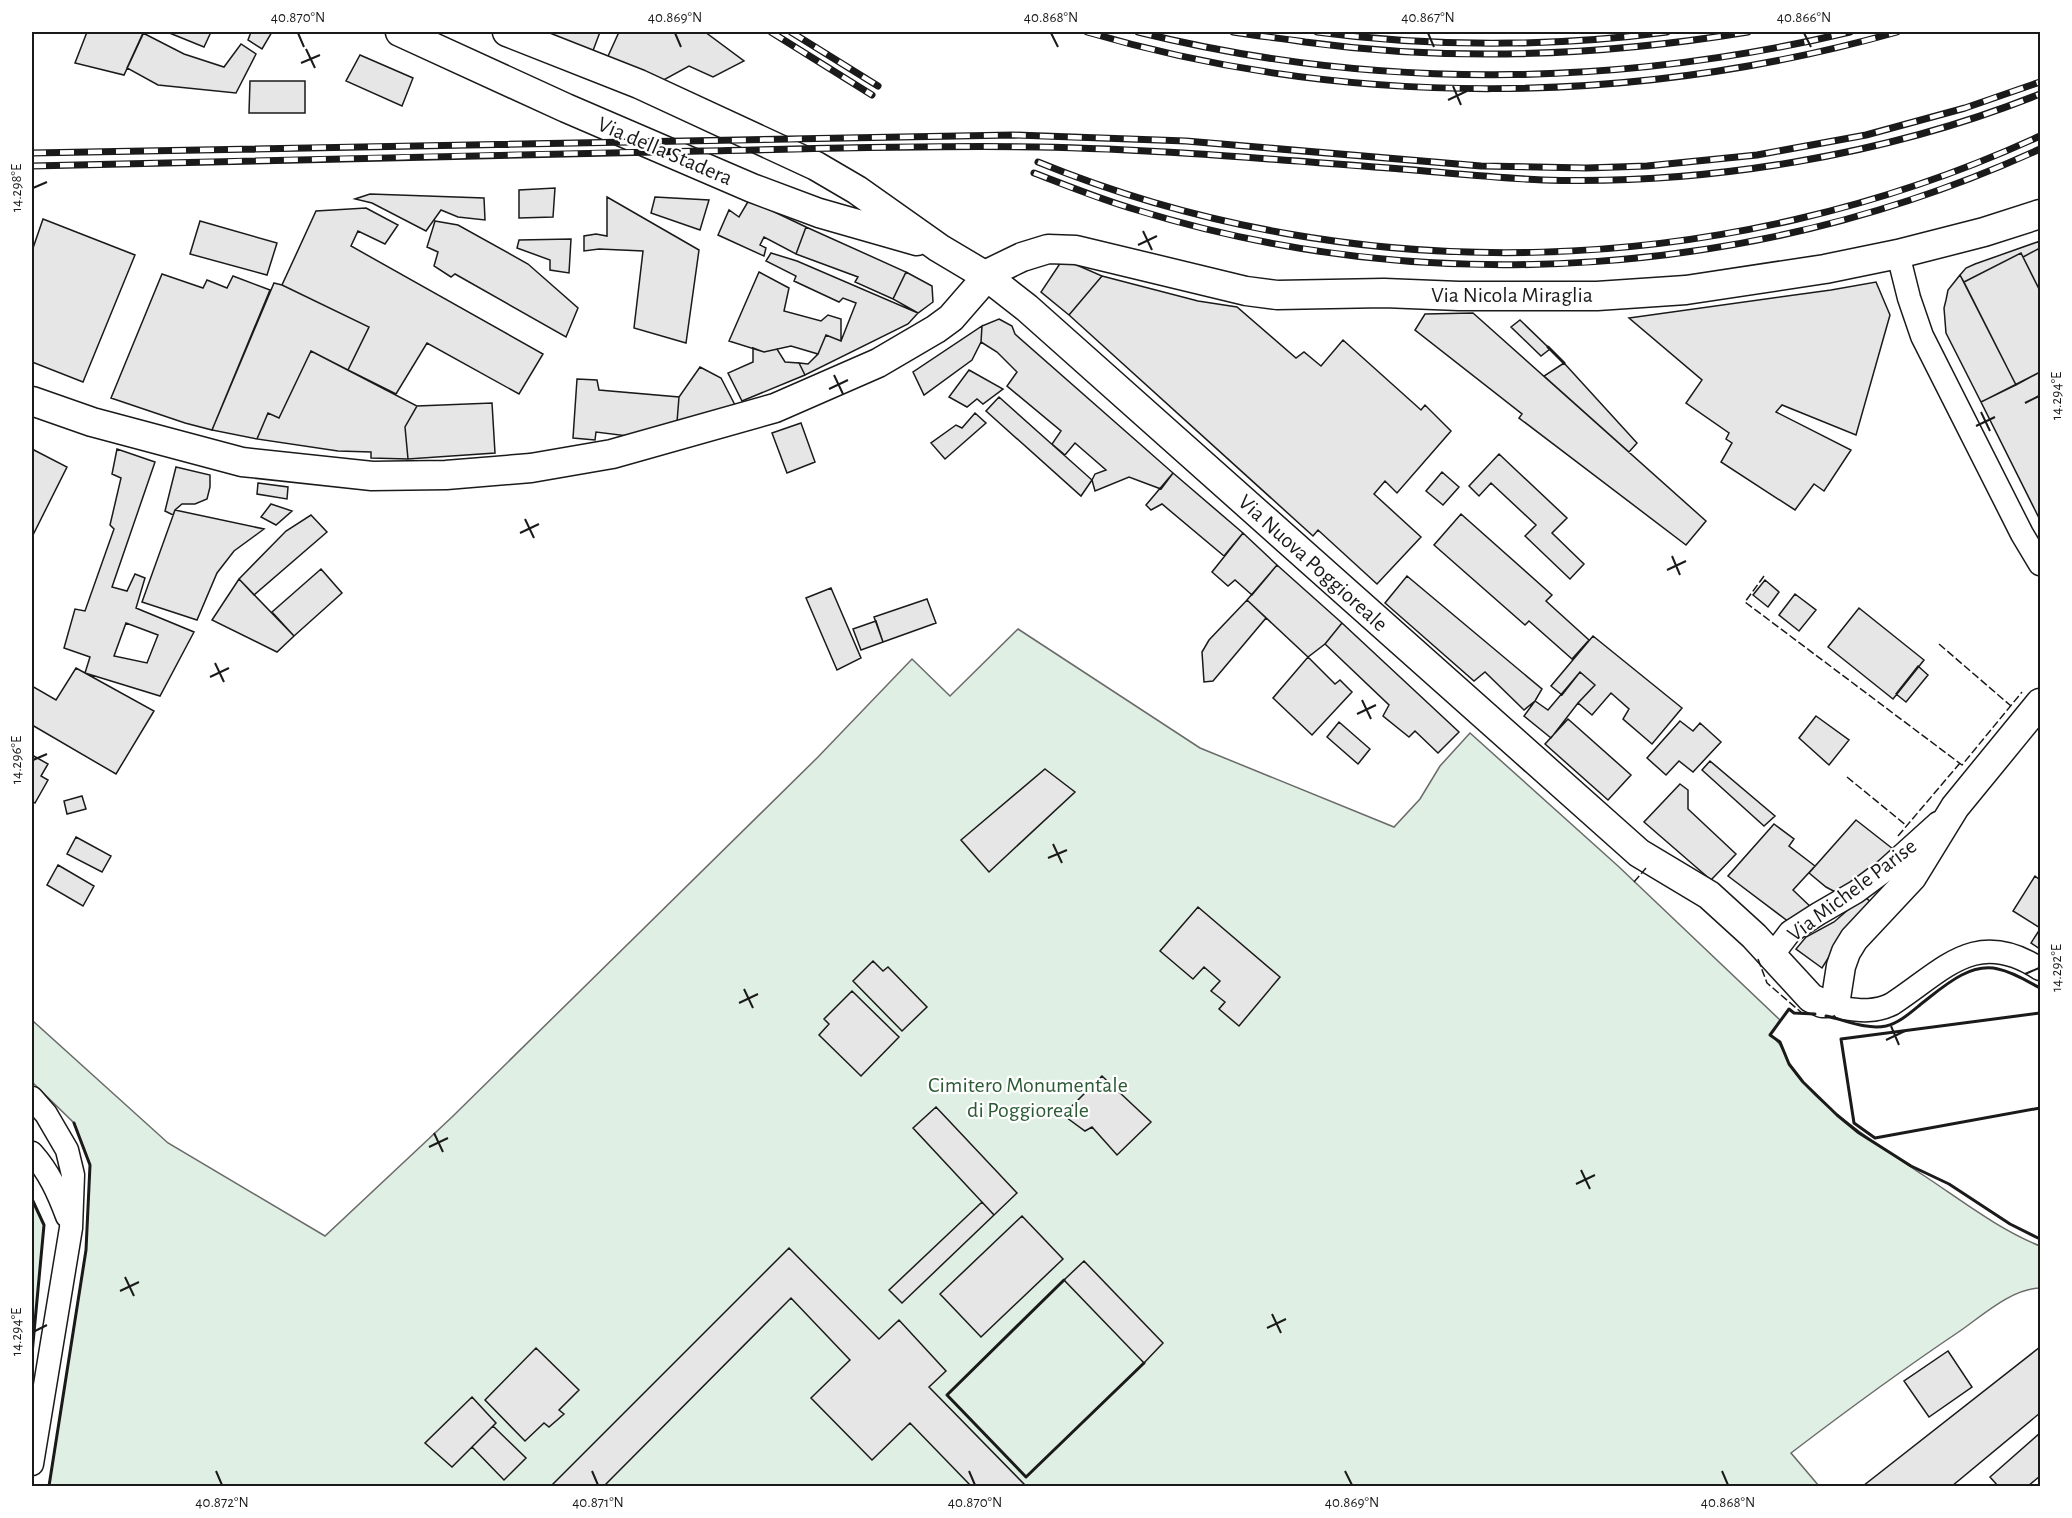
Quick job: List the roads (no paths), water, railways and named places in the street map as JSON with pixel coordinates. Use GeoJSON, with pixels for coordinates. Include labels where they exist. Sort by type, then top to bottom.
{"type":"FeatureCollection","features":[{"type":"Feature","properties":{"kind":"main road","name":"Via della Stadera"},"geometry":{"type":"LineString","coordinates":[[400,32],[752,188],[819,213],[939,248]]}},
{"type":"Feature","properties":{"kind":"main road","name":"Via della Stadera"},"geometry":{"type":"LineString","coordinates":[[507,32],[639,84],[816,166],[858,190],[939,248],[986,276]]}},
{"type":"Feature","properties":{"kind":"main road","name":"Via Nicola Miraglia"},"geometry":{"type":"LineString","coordinates":[[986,276],[1022,257],[1060,248],[1246,291],[1277,295],[1384,293],[1550,297],[1637,294],[1686,290],[1825,269],[1898,254],[1984,232],[2040,214]]}},
{"type":"Feature","properties":{"kind":"main road"},"geometry":{"type":"LineString","coordinates":[[32,401],[92,422],[242,462],[372,476],[446,475],[531,468],[612,454],[775,408],[878,363],[936,328],[951,318],[986,276]]}},
{"type":"Feature","properties":{"kind":"main road","name":"Via Nuova Poggioreale"},"geometry":{"type":"LineString","coordinates":[[986,276],[1036,316],[1639,853],[1709,896],[1754,936],[1811,998],[1821,1003],[1832,1001],[1838,991],[1840,996]]}},
{"type":"Feature","properties":{"kind":"main road","name":"Via Michele Parise"},"geometry":{"type":"LineString","coordinates":[[1840,996],[1846,952],[1854,939],[1912,877],[1955,807],[2040,703]]}},
{"type":"Feature","properties":{"kind":"street"},"geometry":{"type":"LineString","coordinates":[[1898,254],[1909,298],[1923,336],[2022,534],[2040,564]]}},
{"type":"Feature","properties":{"kind":"street","name":"Via Michele Parise"},"geometry":{"type":"LineString","coordinates":[[1777,949],[1790,932],[1856,892],[1887,869],[1955,807]]}},
{"type":"Feature","properties":{"kind":"street"},"geometry":{"type":"LineString","coordinates":[[1840,996],[1870,1011],[1881,1009],[1892,1005],[1953,961],[1982,951],[1998,951],[2015,956],[2040,969]]}},
{"type":"Feature","properties":{"kind":"street"},"geometry":{"type":"LineString","coordinates":[[32,1138],[42,1131],[39,1106]]}},
{"type":"Feature","properties":{"kind":"street"},"geometry":{"type":"LineString","coordinates":[[32,1464],[71,1228],[73,1175],[67,1150],[39,1106]]}},
{"type":"Feature","properties":{"kind":"street"},"geometry":{"type":"LineString","coordinates":[[32,1153],[57,1189],[71,1228]]}},
{"type":"Feature","properties":{"kind":"railway"},"geometry":{"type":"LineString","coordinates":[[771,32],[872,95]]}},
{"type":"Feature","properties":{"kind":"railway"},"geometry":{"type":"LineString","coordinates":[[791,32],[878,86]]}},
{"type":"Feature","properties":{"kind":"railway"},"geometry":{"type":"LineString","coordinates":[[1087,32],[1186,57],[1287,75],[1389,85],[1492,89],[1595,85],[1697,74],[1798,56],[1897,32]]}},
{"type":"Feature","properties":{"kind":"railway"},"geometry":{"type":"LineString","coordinates":[[1138,32],[1226,51],[1315,64],[1404,72],[1494,75],[1583,72],[1673,64],[1762,50],[1850,32]]}},
{"type":"Feature","properties":{"kind":"railway"},"geometry":{"type":"LineString","coordinates":[[1233,32],[1360,48],[1471,54],[1582,51],[1748,32]]}},
{"type":"Feature","properties":{"kind":"railway"},"geometry":{"type":"LineString","coordinates":[[1317,32],[1447,43],[1537,43],[1667,32]]}},
{"type":"Feature","properties":{"kind":"railway"},"geometry":{"type":"LineString","coordinates":[[32,153],[1013,135],[1186,141],[1481,166],[1586,168],[1647,166],[1757,155],[1866,135],[1965,108],[2040,82]]}},
{"type":"Feature","properties":{"kind":"railway"},"geometry":{"type":"LineString","coordinates":[[32,166],[827,148],[995,147],[1173,152],[1508,178],[1605,180],[1732,171],[1796,162],[1921,134],[2040,94]]}},
{"type":"Feature","properties":{"kind":"railway"},"geometry":{"type":"LineString","coordinates":[[1038,162],[1160,204],[1286,233],[1414,249],[1542,252],[1670,242],[1797,219],[1920,184],[2040,136]]}},
{"type":"Feature","properties":{"kind":"railway"},"geometry":{"type":"LineString","coordinates":[[1034,173],[1137,210],[1249,239],[1364,257],[1479,264],[1594,262],[1709,249],[1822,225],[1933,192],[2040,149]]}},
{"type":"Feature","properties":{"kind":"park label","name":"Cimitero Monumentale di Poggioreale"},"geometry":{"type":"Point","coordinates":[1028,1098]}}]}
